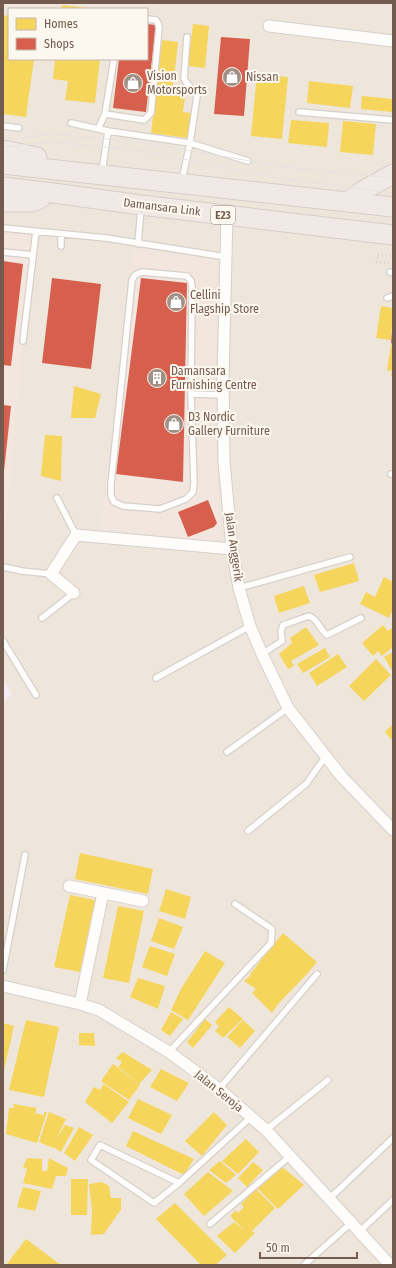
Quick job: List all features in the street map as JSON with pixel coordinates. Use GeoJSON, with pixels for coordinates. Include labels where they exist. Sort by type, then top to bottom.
{"type":"FeatureCollection","features":[{"type":"Feature","properties":{"kind":"highway"},"geometry":{"type":"LineString","coordinates":[[3,150],[48,160],[97,174]]}},
{"type":"Feature","properties":{"kind":"highway","name":"Damansara Link"},"geometry":{"type":"LineString","coordinates":[[3,164],[393,207]]}},
{"type":"Feature","properties":{"kind":"highway"},"geometry":{"type":"LineString","coordinates":[[347,202],[364,190],[393,174]]}},
{"type":"Feature","properties":{"kind":"highway","name":"Damansara Link"},"geometry":{"type":"LineString","coordinates":[[3,187],[393,235]]}},
{"type":"Feature","properties":{"kind":"highway"},"geometry":{"type":"LineString","coordinates":[[3,202],[32,202],[53,193]]}},
{"type":"Feature","properties":{"kind":"street"},"geometry":{"type":"LineString","coordinates":[[269,26],[393,41]]}},
{"type":"Feature","properties":{"kind":"street","name":"Jalan Anggerik"},"geometry":{"type":"LineString","coordinates":[[227,215],[223,395],[224,461],[232,549],[239,588],[250,626],[288,708],[342,777],[393,830]]}},
{"type":"Feature","properties":{"kind":"street"},"geometry":{"type":"LineString","coordinates":[[74,592],[51,574],[76,535],[232,549]]}},
{"type":"Feature","properties":{"kind":"street"},"geometry":{"type":"LineString","coordinates":[[69,886],[143,901]]}},
{"type":"Feature","properties":{"kind":"street"},"geometry":{"type":"LineString","coordinates":[[80,1004],[103,893]]}},
{"type":"Feature","properties":{"kind":"street","name":"Jalan Seroja"},"geometry":{"type":"LineString","coordinates":[[3,986],[80,1004],[99,1010],[169,1052],[219,1089],[266,1130],[289,1157],[390,1265]]}},
{"type":"Feature","properties":{"kind":"lane"},"geometry":{"type":"LineString","coordinates":[[105,114],[144,120],[151,113],[160,28],[156,20],[148,19]]}},
{"type":"Feature","properties":{"kind":"lane"},"geometry":{"type":"LineString","coordinates":[[181,184],[190,143],[197,96],[184,80],[187,37]]}},
{"type":"Feature","properties":{"kind":"lane"},"geometry":{"type":"LineString","coordinates":[[98,129],[105,114],[114,60]]}},
{"type":"Feature","properties":{"kind":"lane"},"geometry":{"type":"LineString","coordinates":[[299,112],[393,120]]}},
{"type":"Feature","properties":{"kind":"lane"},"geometry":{"type":"LineString","coordinates":[[71,123],[108,131],[190,143],[248,161]]}},
{"type":"Feature","properties":{"kind":"lane"},"geometry":{"type":"LineString","coordinates":[[3,126],[19,128]]}},
{"type":"Feature","properties":{"kind":"lane"},"geometry":{"type":"LineString","coordinates":[[97,174],[108,131]]}},
{"type":"Feature","properties":{"kind":"lane"},"geometry":{"type":"LineString","coordinates":[[138,244],[141,205]]}},
{"type":"Feature","properties":{"kind":"lane"},"geometry":{"type":"LineString","coordinates":[[3,228],[106,238],[226,257]]}},
{"type":"Feature","properties":{"kind":"lane"},"geometry":{"type":"LineString","coordinates":[[23,341],[36,231]]}},
{"type":"Feature","properties":{"kind":"lane"},"geometry":{"type":"LineString","coordinates":[[60,246],[61,234]]}},
{"type":"Feature","properties":{"kind":"lane"},"geometry":{"type":"LineString","coordinates":[[3,252],[34,255]]}},
{"type":"Feature","properties":{"kind":"lane"},"geometry":{"type":"LineString","coordinates":[[142,272],[187,276],[191,282],[191,394],[193,492],[186,499],[160,509],[123,506],[114,502],[111,496],[111,484],[132,280],[135,275],[142,272]]}},
{"type":"Feature","properties":{"kind":"lane"},"geometry":{"type":"LineString","coordinates":[[191,394],[223,395]]}},
{"type":"Feature","properties":{"kind":"lane"},"geometry":{"type":"LineString","coordinates":[[57,498],[76,535]]}},
{"type":"Feature","properties":{"kind":"lane"},"geometry":{"type":"LineString","coordinates":[[239,588],[350,557]]}},
{"type":"Feature","properties":{"kind":"lane"},"geometry":{"type":"LineString","coordinates":[[3,567],[22,571],[51,574]]}},
{"type":"Feature","properties":{"kind":"lane"},"geometry":{"type":"LineString","coordinates":[[42,618],[74,592]]}},
{"type":"Feature","properties":{"kind":"lane"},"geometry":{"type":"LineString","coordinates":[[262,654],[282,641],[281,631],[284,625],[309,616],[315,619],[322,631],[327,635],[361,618]]}},
{"type":"Feature","properties":{"kind":"lane"},"geometry":{"type":"LineString","coordinates":[[156,678],[250,626]]}},
{"type":"Feature","properties":{"kind":"lane"},"geometry":{"type":"LineString","coordinates":[[3,641],[36,695]]}},
{"type":"Feature","properties":{"kind":"lane"},"geometry":{"type":"LineString","coordinates":[[227,752],[288,708]]}},
{"type":"Feature","properties":{"kind":"lane"},"geometry":{"type":"LineString","coordinates":[[248,831],[306,784],[326,756]]}},
{"type":"Feature","properties":{"kind":"lane"},"geometry":{"type":"LineString","coordinates":[[3,970],[25,855]]}},
{"type":"Feature","properties":{"kind":"lane"},"geometry":{"type":"LineString","coordinates":[[169,1052],[272,943],[272,929],[235,904]]}},
{"type":"Feature","properties":{"kind":"lane"},"geometry":{"type":"LineString","coordinates":[[219,1089],[317,974]]}},
{"type":"Feature","properties":{"kind":"lane"},"geometry":{"type":"LineString","coordinates":[[266,1130],[328,1080]]}},
{"type":"Feature","properties":{"kind":"lane"},"geometry":{"type":"LineString","coordinates":[[179,1184],[100,1145],[91,1160],[154,1203],[179,1184],[251,1117]]}},
{"type":"Feature","properties":{"kind":"lane"},"geometry":{"type":"LineString","coordinates":[[329,1200],[393,1138]]}},
{"type":"Feature","properties":{"kind":"lane"},"geometry":{"type":"LineString","coordinates":[[210,1224],[289,1157]]}},
{"type":"Feature","properties":{"kind":"lane"},"geometry":{"type":"LineString","coordinates":[[304,1265],[393,1200]]}},
{"type":"Feature","properties":{"kind":"path"},"geometry":{"type":"LineString","coordinates":[[393,256],[377,255],[377,262],[393,263]]}},
{"type":"Feature","properties":{"kind":"shaded area"},"geometry":{"type":"Polygon","coordinates":[[[3,3],[393,3],[393,1265],[3,1265],[3,3]]]}},
{"type":"Feature","properties":{"kind":"shaded area"},"geometry":{"type":"Polygon","coordinates":[[[3,232],[32,234],[6,528],[3,528],[3,232]]]}},
{"type":"Feature","properties":{"kind":"shaded area"},"geometry":{"type":"Polygon","coordinates":[[[134,250],[216,260],[214,427],[222,542],[101,529],[134,250]]]}},
{"type":"Feature","properties":{"kind":"shaded area"},"geometry":{"type":"Polygon","coordinates":[[[3,679],[12,694],[3,703],[3,679]]]}},
{"type":"Feature","properties":{"kind":"building: Homes"},"geometry":{"type":"Polygon","coordinates":[[[62,5],[90,8],[62,8],[62,5]]]}},
{"type":"Feature","properties":{"kind":"building: Homes"},"geometry":{"type":"Polygon","coordinates":[[[3,15],[8,16],[8,60],[34,60],[26,117],[3,114],[3,15]]]}},
{"type":"Feature","properties":{"kind":"building: Homes"},"geometry":{"type":"Polygon","coordinates":[[[193,24],[209,26],[205,68],[188,66],[193,24]]]}},
{"type":"Feature","properties":{"kind":"building: Homes"},"geometry":{"type":"Polygon","coordinates":[[[162,40],[178,42],[173,87],[186,89],[183,112],[191,113],[188,138],[151,133],[162,40]]]}},
{"type":"Feature","properties":{"kind":"building: Homes"},"geometry":{"type":"Polygon","coordinates":[[[55,60],[100,60],[95,103],[65,100],[68,81],[53,79],[55,60]]]}},
{"type":"Feature","properties":{"kind":"building: Homes"},"geometry":{"type":"Polygon","coordinates":[[[257,74],[288,77],[282,139],[251,136],[257,74]]]}},
{"type":"Feature","properties":{"kind":"building: Homes"},"geometry":{"type":"Polygon","coordinates":[[[309,81],[353,86],[350,108],[307,103],[309,81]]]}},
{"type":"Feature","properties":{"kind":"building: Homes"},"geometry":{"type":"Polygon","coordinates":[[[362,96],[393,99],[393,112],[361,109],[362,96]]]}},
{"type":"Feature","properties":{"kind":"building: Homes"},"geometry":{"type":"Polygon","coordinates":[[[291,120],[329,123],[327,147],[288,143],[291,120]]]}},
{"type":"Feature","properties":{"kind":"building: Homes"},"geometry":{"type":"Polygon","coordinates":[[[343,121],[376,124],[373,155],[340,152],[343,121]]]}},
{"type":"Feature","properties":{"kind":"building: Homes"},"geometry":{"type":"Polygon","coordinates":[[[381,306],[393,308],[391,340],[376,338],[381,306]]]}},
{"type":"Feature","properties":{"kind":"building: Homes"},"geometry":{"type":"Polygon","coordinates":[[[391,345],[393,345],[393,376],[391,376],[392,371],[387,370],[391,345]]]}},
{"type":"Feature","properties":{"kind":"building: Homes"},"geometry":{"type":"Polygon","coordinates":[[[74,386],[101,394],[95,418],[71,418],[74,386]]]}},
{"type":"Feature","properties":{"kind":"building: Homes"},"geometry":{"type":"Polygon","coordinates":[[[45,435],[62,436],[61,481],[41,476],[45,435]]]}},
{"type":"Feature","properties":{"kind":"building: Homes"},"geometry":{"type":"Polygon","coordinates":[[[354,563],[359,581],[320,592],[314,575],[354,563]]]}},
{"type":"Feature","properties":{"kind":"building: Homes"},"geometry":{"type":"Polygon","coordinates":[[[384,577],[393,582],[393,609],[389,618],[360,604],[366,592],[375,597],[384,577]]]}},
{"type":"Feature","properties":{"kind":"building: Homes"},"geometry":{"type":"Polygon","coordinates":[[[304,586],[310,603],[279,613],[274,596],[304,586]]]}},
{"type":"Feature","properties":{"kind":"building: Homes"},"geometry":{"type":"Polygon","coordinates":[[[383,625],[388,631],[393,627],[393,647],[382,656],[378,651],[373,656],[362,643],[383,625]]]}},
{"type":"Feature","properties":{"kind":"building: Homes"},"geometry":{"type":"Polygon","coordinates":[[[306,627],[319,645],[291,661],[294,666],[288,669],[279,654],[292,643],[290,638],[306,627]]]}},
{"type":"Feature","properties":{"kind":"building: Homes"},"geometry":{"type":"Polygon","coordinates":[[[325,648],[330,657],[303,673],[297,664],[325,648]]]}},
{"type":"Feature","properties":{"kind":"building: Homes"},"geometry":{"type":"Polygon","coordinates":[[[393,652],[393,672],[384,657],[393,652]]]}},
{"type":"Feature","properties":{"kind":"building: Homes"},"geometry":{"type":"Polygon","coordinates":[[[338,654],[347,667],[317,686],[309,673],[338,654]]]}},
{"type":"Feature","properties":{"kind":"building: Homes"},"geometry":{"type":"Polygon","coordinates":[[[376,659],[391,675],[364,701],[349,686],[376,659]]]}},
{"type":"Feature","properties":{"kind":"building: Homes"},"geometry":{"type":"Polygon","coordinates":[[[393,724],[393,741],[385,732],[393,724]]]}},
{"type":"Feature","properties":{"kind":"building: Homes"},"geometry":{"type":"Polygon","coordinates":[[[80,853],[153,869],[148,894],[75,879],[80,853]]]}},
{"type":"Feature","properties":{"kind":"building: Homes"},"geometry":{"type":"Polygon","coordinates":[[[166,889],[191,897],[185,919],[159,911],[166,889]]]}},
{"type":"Feature","properties":{"kind":"building: Homes"},"geometry":{"type":"Polygon","coordinates":[[[70,895],[95,900],[80,972],[54,967],[70,895]]]}},
{"type":"Feature","properties":{"kind":"building: Homes"},"geometry":{"type":"Polygon","coordinates":[[[118,906],[144,911],[129,983],[103,978],[118,906]]]}},
{"type":"Feature","properties":{"kind":"building: Homes"},"geometry":{"type":"Polygon","coordinates":[[[159,918],[183,927],[174,949],[151,941],[159,918]]]}},
{"type":"Feature","properties":{"kind":"building: Homes"},"geometry":{"type":"Polygon","coordinates":[[[283,933],[317,962],[279,1003],[272,1013],[252,993],[256,989],[244,981],[251,975],[250,974],[283,933]]]}},
{"type":"Feature","properties":{"kind":"building: Homes"},"geometry":{"type":"Polygon","coordinates":[[[150,946],[175,954],[167,976],[142,967],[150,946]]]}},
{"type":"Feature","properties":{"kind":"building: Homes"},"geometry":{"type":"Polygon","coordinates":[[[205,951],[225,963],[188,1020],[171,1010],[181,989],[205,951]]]}},
{"type":"Feature","properties":{"kind":"building: Homes"},"geometry":{"type":"Polygon","coordinates":[[[138,978],[165,986],[158,1009],[130,997],[138,978]]]}},
{"type":"Feature","properties":{"kind":"building: Homes"},"geometry":{"type":"Polygon","coordinates":[[[229,1007],[243,1019],[223,1038],[215,1031],[219,1027],[215,1022],[229,1007]]]}},
{"type":"Feature","properties":{"kind":"building: Homes"},"geometry":{"type":"Polygon","coordinates":[[[171,1012],[183,1019],[170,1036],[161,1030],[171,1012]]]}},
{"type":"Feature","properties":{"kind":"building: Homes"},"geometry":{"type":"Polygon","coordinates":[[[205,1019],[212,1025],[193,1048],[187,1042],[205,1019]]]}},
{"type":"Feature","properties":{"kind":"building: Homes"},"geometry":{"type":"Polygon","coordinates":[[[26,1020],[59,1027],[44,1097],[9,1090],[26,1020]]]}},
{"type":"Feature","properties":{"kind":"building: Homes"},"geometry":{"type":"Polygon","coordinates":[[[243,1020],[255,1031],[240,1048],[227,1037],[243,1020]]]}},
{"type":"Feature","properties":{"kind":"building: Homes"},"geometry":{"type":"Polygon","coordinates":[[[3,1023],[14,1026],[4,1070],[3,1070],[3,1023]]]}},
{"type":"Feature","properties":{"kind":"building: Homes"},"geometry":{"type":"Polygon","coordinates":[[[79,1033],[94,1033],[95,1046],[79,1045],[79,1033]]]}},
{"type":"Feature","properties":{"kind":"building: Homes"},"geometry":{"type":"Polygon","coordinates":[[[123,1052],[152,1070],[139,1084],[118,1067],[122,1062],[116,1058],[123,1052]]]}},
{"type":"Feature","properties":{"kind":"building: Homes"},"geometry":{"type":"Polygon","coordinates":[[[113,1064],[140,1085],[129,1100],[101,1081],[113,1064]]]}},
{"type":"Feature","properties":{"kind":"building: Homes"},"geometry":{"type":"Polygon","coordinates":[[[161,1069],[189,1083],[177,1101],[150,1087],[161,1069]]]}},
{"type":"Feature","properties":{"kind":"building: Homes"},"geometry":{"type":"Polygon","coordinates":[[[104,1084],[129,1102],[112,1123],[85,1102],[94,1087],[100,1090],[104,1084]]]}},
{"type":"Feature","properties":{"kind":"building: Homes"},"geometry":{"type":"Polygon","coordinates":[[[138,1099],[172,1115],[161,1134],[128,1118],[138,1099]]]}},
{"type":"Feature","properties":{"kind":"building: Homes"},"geometry":{"type":"Polygon","coordinates":[[[13,1104],[37,1108],[35,1113],[44,1115],[44,1112],[47,1112],[37,1143],[6,1134],[9,1108],[14,1108],[13,1104]]]}},
{"type":"Feature","properties":{"kind":"building: Homes"},"geometry":{"type":"Polygon","coordinates":[[[49,1112],[66,1119],[56,1140],[65,1125],[74,1128],[61,1152],[53,1147],[39,1142],[49,1112]]]}},
{"type":"Feature","properties":{"kind":"building: Homes"},"geometry":{"type":"Polygon","coordinates":[[[214,1112],[227,1125],[202,1156],[185,1141],[214,1112]]]}},
{"type":"Feature","properties":{"kind":"building: Homes"},"geometry":{"type":"Polygon","coordinates":[[[79,1127],[93,1135],[75,1161],[64,1153],[79,1127]]]}},
{"type":"Feature","properties":{"kind":"building: Homes"},"geometry":{"type":"Polygon","coordinates":[[[133,1131],[194,1159],[184,1175],[126,1146],[133,1131]]]}},
{"type":"Feature","properties":{"kind":"building: Homes"},"geometry":{"type":"Polygon","coordinates":[[[246,1139],[259,1152],[238,1174],[222,1161],[246,1139]]]}},
{"type":"Feature","properties":{"kind":"building: Homes"},"geometry":{"type":"Polygon","coordinates":[[[27,1158],[42,1159],[42,1171],[47,1171],[49,1158],[68,1168],[66,1176],[56,1176],[52,1189],[23,1183],[27,1169],[23,1167],[27,1158]]]}},
{"type":"Feature","properties":{"kind":"building: Homes"},"geometry":{"type":"Polygon","coordinates":[[[220,1161],[236,1175],[226,1183],[209,1170],[220,1161]]]}},
{"type":"Feature","properties":{"kind":"building: Homes"},"geometry":{"type":"Polygon","coordinates":[[[253,1162],[263,1170],[247,1187],[238,1178],[253,1162]]]}},
{"type":"Feature","properties":{"kind":"building: Homes"},"geometry":{"type":"Polygon","coordinates":[[[281,1166],[304,1185],[278,1209],[256,1187],[281,1166]]]}},
{"type":"Feature","properties":{"kind":"building: Homes"},"geometry":{"type":"Polygon","coordinates":[[[208,1172],[233,1191],[204,1216],[184,1194],[208,1172]]]}},
{"type":"Feature","properties":{"kind":"building: Homes"},"geometry":{"type":"Polygon","coordinates":[[[71,1179],[88,1179],[87,1215],[71,1215],[71,1179]]]}},
{"type":"Feature","properties":{"kind":"building: Homes"},"geometry":{"type":"Polygon","coordinates":[[[102,1182],[109,1186],[111,1198],[121,1198],[121,1209],[122,1208],[104,1234],[91,1235],[92,1211],[89,1184],[102,1182]]]}},
{"type":"Feature","properties":{"kind":"building: Homes"},"geometry":{"type":"Polygon","coordinates":[[[23,1187],[41,1191],[35,1211],[17,1207],[23,1187]]]}},
{"type":"Feature","properties":{"kind":"building: Homes"},"geometry":{"type":"Polygon","coordinates":[[[256,1189],[275,1208],[252,1231],[255,1233],[235,1253],[217,1236],[234,1222],[245,1231],[230,1216],[236,1210],[238,1213],[244,1207],[241,1204],[256,1189]]]}},
{"type":"Feature","properties":{"kind":"building: Homes"},"geometry":{"type":"Polygon","coordinates":[[[175,1203],[227,1255],[215,1265],[201,1265],[156,1219],[175,1203]]]}},
{"type":"Feature","properties":{"kind":"building: Homes"},"geometry":{"type":"Polygon","coordinates":[[[26,1239],[61,1265],[6,1265],[26,1239]]]}},
{"type":"Feature","properties":{"kind":"building: Shops","name":"Vision Motorsports"},"geometry":{"type":"Polygon","coordinates":[[[148,24],[156,25],[146,112],[113,108],[119,60],[148,60],[148,24]]]}},
{"type":"Feature","properties":{"kind":"building: Shops","name":"Nissan"},"geometry":{"type":"Polygon","coordinates":[[[221,37],[250,39],[244,116],[214,114],[221,37]]]}},
{"type":"Feature","properties":{"kind":"building: Shops"},"geometry":{"type":"Polygon","coordinates":[[[3,261],[23,264],[11,366],[3,365],[3,261]]]}},
{"type":"Feature","properties":{"kind":"building: Shops"},"geometry":{"type":"Polygon","coordinates":[[[52,278],[101,284],[91,369],[42,363],[52,278]]]}},
{"type":"Feature","properties":{"kind":"building: Shops","name":"Damansara Furnishing Centre"},"geometry":{"type":"Polygon","coordinates":[[[141,278],[187,283],[183,482],[116,474],[141,278]]]}},
{"type":"Feature","properties":{"kind":"building: Shops"},"geometry":{"type":"Polygon","coordinates":[[[392,331],[393,332],[393,344],[391,343],[392,331]]]}},
{"type":"Feature","properties":{"kind":"building: Shops"},"geometry":{"type":"Polygon","coordinates":[[[3,405],[11,406],[4,471],[3,471],[3,405]]]}},
{"type":"Feature","properties":{"kind":"building: Shops"},"geometry":{"type":"Polygon","coordinates":[[[208,500],[217,523],[214,527],[188,537],[178,512],[208,500]]]}},
{"type":"Feature","properties":{"kind":"tram line"},"geometry":{"type":"LineString","coordinates":[[3,140],[54,134],[139,142],[285,167],[393,178]]}},
{"type":"Feature","properties":{"kind":"tram line"},"geometry":{"type":"LineString","coordinates":[[3,147],[53,142],[143,151],[283,179],[393,193]]}},
{"type":"Feature","properties":{"kind":"place","name":"Nissan"},"geometry":{"type":"Point","coordinates":[232,77]}},
{"type":"Feature","properties":{"kind":"place","name":"Vision Motorsports"},"geometry":{"type":"Point","coordinates":[133,83]}},
{"type":"Feature","properties":{"kind":"place","name":"Cellini Flagship Store"},"geometry":{"type":"Point","coordinates":[176,302]}},
{"type":"Feature","properties":{"kind":"place","name":"Damansara Furnishing Centre"},"geometry":{"type":"Point","coordinates":[157,378]}},
{"type":"Feature","properties":{"kind":"place","name":"D3 Nordic Gallery Furniture"},"geometry":{"type":"Point","coordinates":[174,424]}}]}
